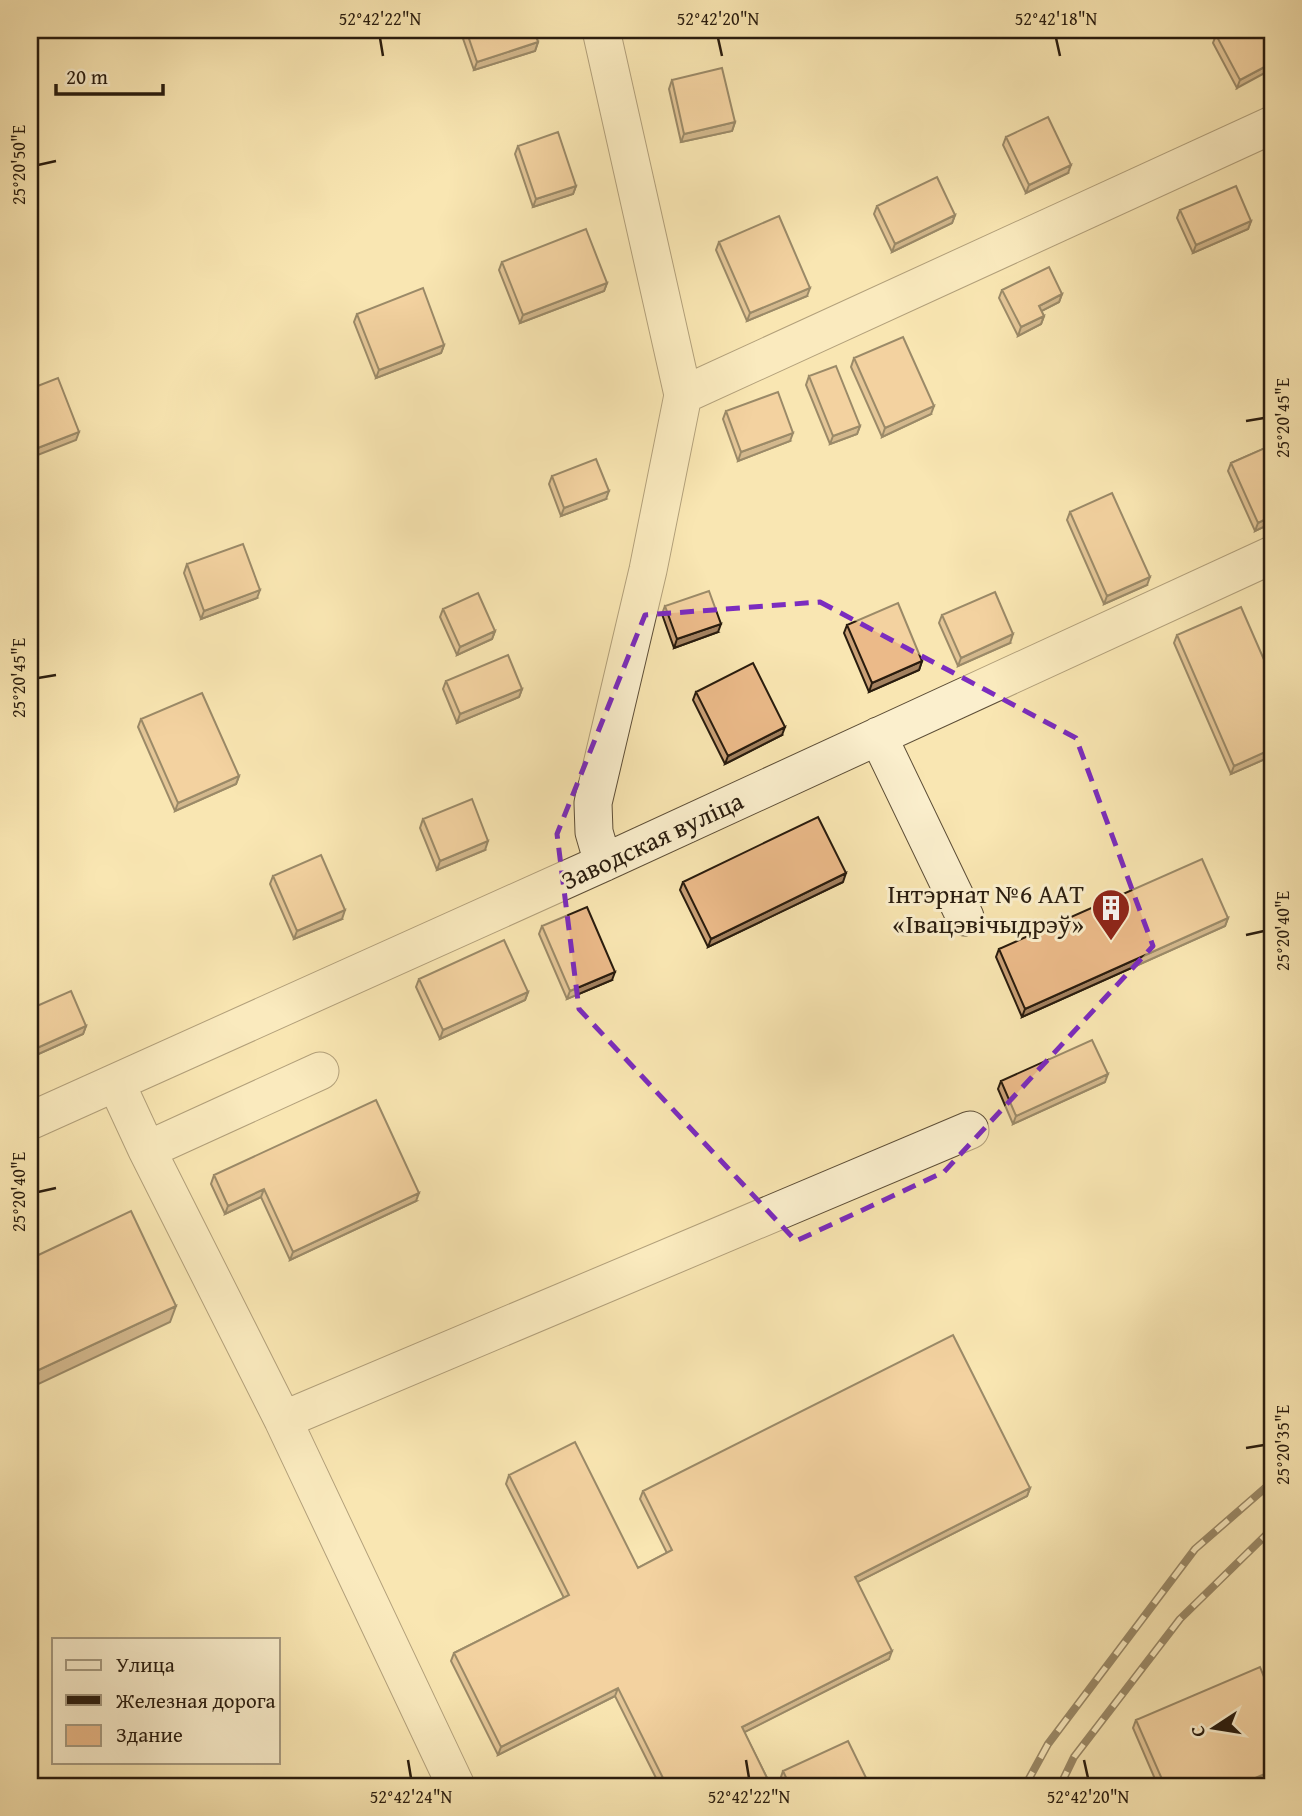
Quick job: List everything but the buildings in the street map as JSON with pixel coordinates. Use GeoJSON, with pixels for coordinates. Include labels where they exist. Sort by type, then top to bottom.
{"type":"FeatureCollection","features":[{"type":"Feature","properties":{"kind":"street"},"geometry":{"type":"LineString","coordinates":[[601,30],[683,395],[648,570],[593,803],[594,832],[603,863]]}},
{"type":"Feature","properties":{"kind":"street"},"geometry":{"type":"LineString","coordinates":[[683,395],[1272,125]]}},
{"type":"Feature","properties":{"kind":"street","name":"Заводская вуліца"},"geometry":{"type":"LineString","coordinates":[[30,1121],[603,863],[1272,555]]}},
{"type":"Feature","properties":{"kind":"street"},"geometry":{"type":"LineString","coordinates":[[878,736],[965,916]]}},
{"type":"Feature","properties":{"kind":"street"},"geometry":{"type":"LineString","coordinates":[[147,1150],[320,1071]]}},
{"type":"Feature","properties":{"kind":"street"},"geometry":{"type":"LineString","coordinates":[[116,1083],[283,1420],[456,1786]]}},
{"type":"Feature","properties":{"kind":"street"},"geometry":{"type":"LineString","coordinates":[[283,1420],[971,1130]]}},
{"type":"Feature","properties":{"kind":"highlighted area"},"geometry":{"type":"Polygon","coordinates":[[[820,602],[1076,738],[1153,946],[944,1172],[796,1241],[579,1009],[557,834],[645,615],[820,602]]]}},
{"type":"Feature","properties":{"kind":"railway"},"geometry":{"type":"LineString","coordinates":[[1025,1786],[1048,1744],[1195,1549],[1272,1482]]}},
{"type":"Feature","properties":{"kind":"railway"},"geometry":{"type":"LineString","coordinates":[[1060,1786],[1074,1757],[1180,1619],[1272,1529]]}},
{"type":"Feature","properties":{"kind":"place","name":"Інтэрнат №6 ААТ «Івацэвічыдрэў»"},"geometry":{"type":"Point","coordinates":[1111,942]}}]}
